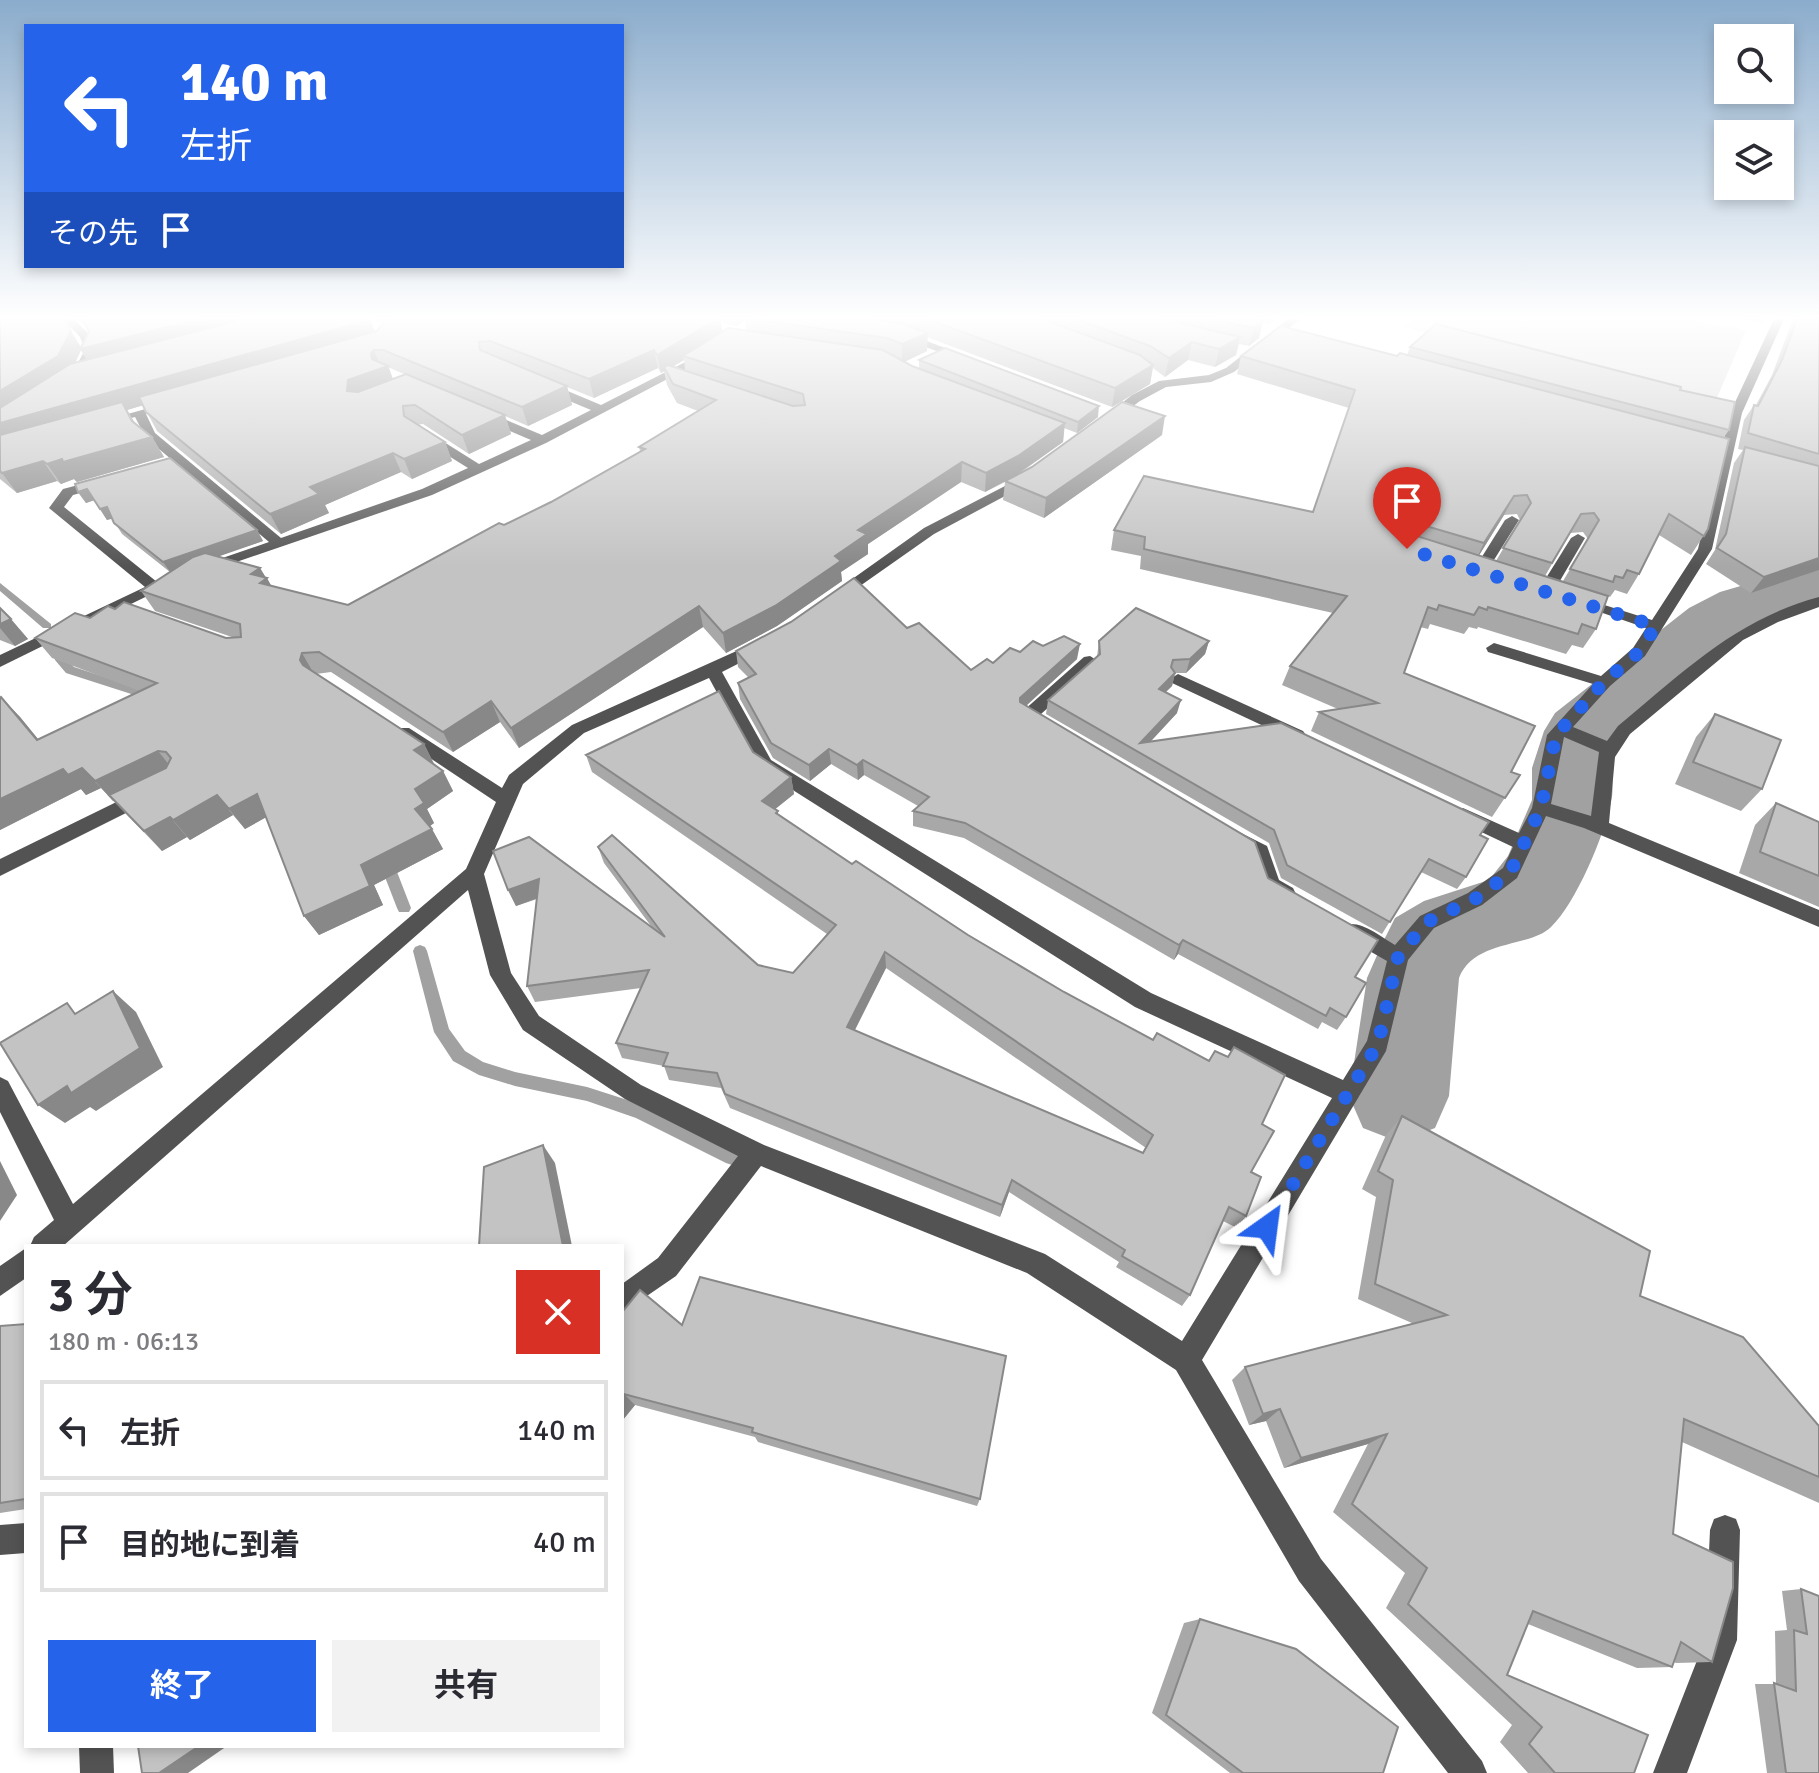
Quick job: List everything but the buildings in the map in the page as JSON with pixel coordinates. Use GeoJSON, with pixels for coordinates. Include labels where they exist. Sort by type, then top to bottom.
{"type":"FeatureCollection","features":[{"type":"Feature","properties":{"kind":"street"},"geometry":{"type":"LineString","coordinates":[[93,426],[178,402]]}},
{"type":"Feature","properties":{"kind":"street"},"geometry":{"type":"LineString","coordinates":[[582,402],[602,410]]}},
{"type":"Feature","properties":{"kind":"street"},"geometry":{"type":"LineString","coordinates":[[0,662],[154,587],[427,492],[622,402]]}},
{"type":"Feature","properties":{"kind":"street"},"geometry":{"type":"LineString","coordinates":[[1105,416],[1130,402]]}},
{"type":"Feature","properties":{"kind":"street"},"geometry":{"type":"LineString","coordinates":[[1186,1360],[1378,1044],[1398,957],[1427,922],[1475,899],[1510,873],[1541,808],[1556,735],[1604,682],[1639,652],[1705,549],[1725,453],[1741,402]]}},
{"type":"Feature","properties":{"kind":"street"},"geometry":{"type":"LineString","coordinates":[[471,410],[542,440]]}},
{"type":"Feature","properties":{"kind":"street"},"geometry":{"type":"LineString","coordinates":[[139,413],[150,435],[172,462],[280,544]]}},
{"type":"Feature","properties":{"kind":"street"},"geometry":{"type":"LineString","coordinates":[[417,430],[478,469]]}},
{"type":"Feature","properties":{"kind":"street"},"geometry":{"type":"LineString","coordinates":[[824,605],[929,531],[1034,473]]}},
{"type":"Feature","properties":{"kind":"street"},"geometry":{"type":"LineString","coordinates":[[110,480],[68,492],[56,508],[154,587]]}},
{"type":"Feature","properties":{"kind":"street"},"geometry":{"type":"LineString","coordinates":[[1479,571],[1512,520]]}},
{"type":"Feature","properties":{"kind":"street"},"geometry":{"type":"LineString","coordinates":[[1578,538],[1539,589],[1656,626]]}},
{"type":"Feature","properties":{"kind":"street"},"geometry":{"type":"LineString","coordinates":[[1599,827],[1609,749],[1647,710],[1737,637],[1772,619],[1819,602]]}},
{"type":"Feature","properties":{"kind":"street"},"geometry":{"type":"LineString","coordinates":[[118,607],[146,617]]}},
{"type":"Feature","properties":{"kind":"street"},"geometry":{"type":"LineString","coordinates":[[45,1244],[474,874],[515,780],[578,729],[713,670],[773,639]]}},
{"type":"Feature","properties":{"kind":"street"},"geometry":{"type":"LineString","coordinates":[[1494,648],[1604,682]]}},
{"type":"Feature","properties":{"kind":"street"},"geometry":{"type":"LineString","coordinates":[[1056,731],[1029,715],[1090,661]]}},
{"type":"Feature","properties":{"kind":"street"},"geometry":{"type":"LineString","coordinates":[[713,670],[764,764],[1143,1000],[1349,1094]]}},
{"type":"Feature","properties":{"kind":"street"},"geometry":{"type":"LineString","coordinates":[[1178,679],[1307,743]]}},
{"type":"Feature","properties":{"kind":"street"},"geometry":{"type":"LineString","coordinates":[[388,723],[506,800]]}},
{"type":"Feature","properties":{"kind":"street"},"geometry":{"type":"LineString","coordinates":[[1563,730],[1609,749]]}},
{"type":"Feature","properties":{"kind":"street"},"geometry":{"type":"LineString","coordinates":[[0,868],[162,787]]}},
{"type":"Feature","properties":{"kind":"street"},"geometry":{"type":"LineString","coordinates":[[1541,808],[1599,827],[1819,919]]}},
{"type":"Feature","properties":{"kind":"street"},"geometry":{"type":"LineString","coordinates":[[1451,810],[1523,843]]}},
{"type":"Feature","properties":{"kind":"street"},"geometry":{"type":"LineString","coordinates":[[1219,827],[1260,851],[1270,885],[1308,906]]}},
{"type":"Feature","properties":{"kind":"street"},"geometry":{"type":"LineString","coordinates":[[474,874],[501,975],[531,1023],[633,1092],[756,1153],[1036,1263],[1186,1360],[1310,1570],[1470,1773]]}},
{"type":"Feature","properties":{"kind":"street"},"geometry":{"type":"LineString","coordinates":[[1334,921],[1398,957]]}},
{"type":"Feature","properties":{"kind":"street"},"geometry":{"type":"LineString","coordinates":[[0,1088],[69,1223]]}},
{"type":"Feature","properties":{"kind":"street"},"geometry":{"type":"LineString","coordinates":[[624,1299],[667,1267],[756,1153]]}},
{"type":"Feature","properties":{"kind":"street"},"geometry":{"type":"LineString","coordinates":[[0,1283],[24,1263]]}},
{"type":"Feature","properties":{"kind":"street"},"geometry":{"type":"LineString","coordinates":[[1670,1773],[1721,1640],[1725,1530]]}},
{"type":"Feature","properties":{"kind":"street"},"geometry":{"type":"LineString","coordinates":[[0,1540],[24,1538]]}},
{"type":"Feature","properties":{"kind":"street"},"geometry":{"type":"LineString","coordinates":[[96,1748],[97,1773]]}},
{"type":"Feature","properties":{"kind":"shaded area"},"geometry":{"type":"Polygon","coordinates":[[[1693,402],[1715,402],[1713,407],[1693,402]]]}},
{"type":"Feature","properties":{"kind":"waterway"},"geometry":{"type":"LineString","coordinates":[[1399,1096],[1413,978],[1427,944],[1455,926],[1519,905],[1543,873],[1572,800],[1571,768],[1582,731],[1623,694],[1713,623],[1743,606],[1819,582]]}},
{"type":"Feature","properties":{"kind":"waterway"},"geometry":{"type":"LineString","coordinates":[[0,586],[47,626]]}},
{"type":"Feature","properties":{"kind":"waterway"},"geometry":{"type":"LineString","coordinates":[[57,646],[61,660],[70,670],[153,697]]}},
{"type":"Feature","properties":{"kind":"waterway"},"geometry":{"type":"LineString","coordinates":[[385,859],[404,908]]}},
{"type":"Feature","properties":{"kind":"waterway"},"geometry":{"type":"LineString","coordinates":[[420,951],[442,1032],[459,1056],[479,1068],[587,1094],[640,1112],[732,1157]]}},
{"type":"Feature","properties":{"kind":"route"},"geometry":{"type":"LineString","coordinates":[[1267,1227],[1378,1044],[1398,957],[1427,922],[1475,899],[1510,873],[1541,808],[1556,735],[1604,682],[1639,652],[1656,626],[1407,549]]}}]}
